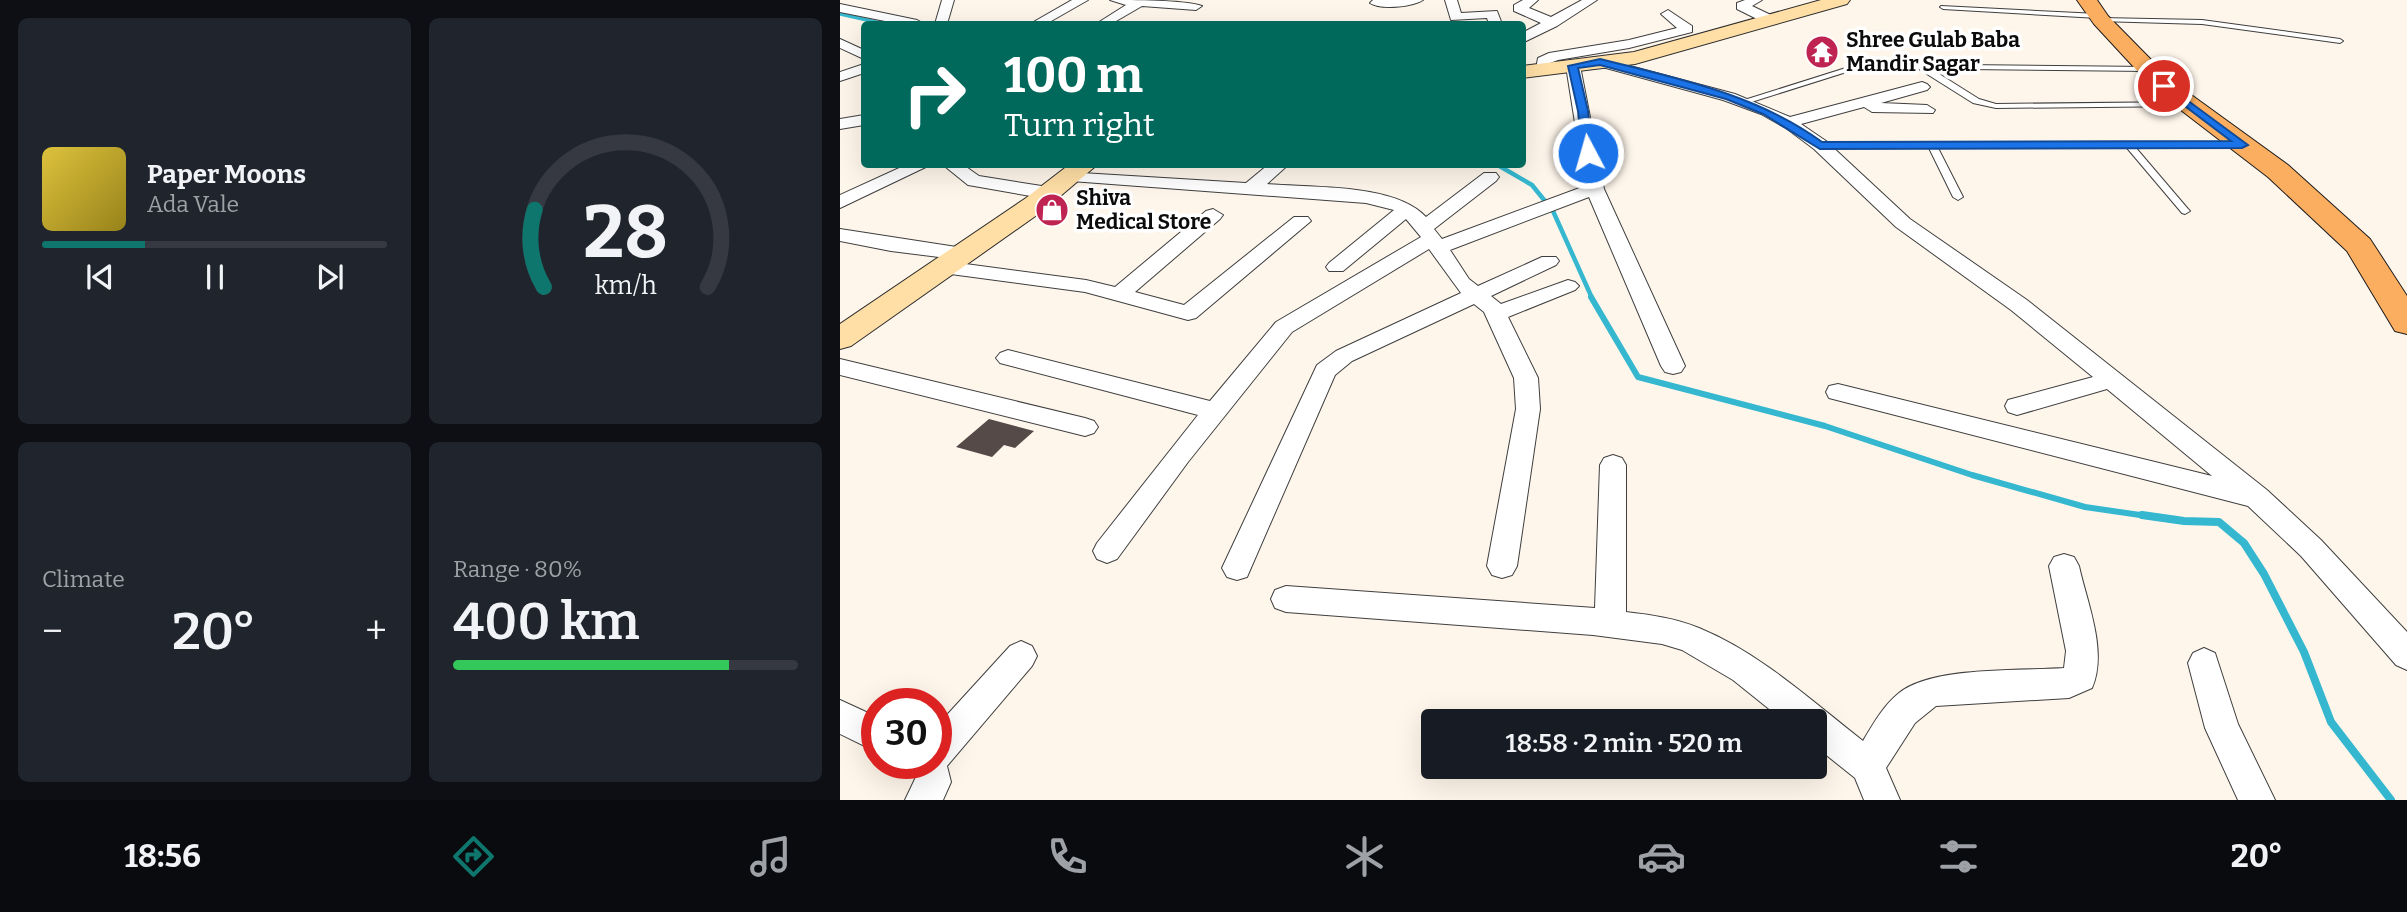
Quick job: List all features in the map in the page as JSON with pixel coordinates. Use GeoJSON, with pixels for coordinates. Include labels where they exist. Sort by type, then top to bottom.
{"type":"FeatureCollection","features":[{"type":"Feature","properties":{"kind":"main road"},"geometry":{"type":"LineString","coordinates":[[2096,12],[2148,69],[2188,104],[2278,172],[2359,246],[2407,323]]}},
{"type":"Feature","properties":{"kind":"street"},"geometry":{"type":"LineString","coordinates":[[942,21],[948,0]]}},
{"type":"Feature","properties":{"kind":"street"},"geometry":{"type":"LineString","coordinates":[[1043,21],[1082,0]]}},
{"type":"Feature","properties":{"kind":"street"},"geometry":{"type":"LineString","coordinates":[[1116,0],[1201,3]]}},
{"type":"Feature","properties":{"kind":"street"},"geometry":{"type":"LineString","coordinates":[[1375,2],[1418,0]]}},
{"type":"Feature","properties":{"kind":"street"},"geometry":{"type":"LineString","coordinates":[[1451,0],[1456,21],[1492,14],[1494,21]]}},
{"type":"Feature","properties":{"kind":"street"},"geometry":{"type":"LineString","coordinates":[[1532,0],[1519,8],[1552,23]]}},
{"type":"Feature","properties":{"kind":"street"},"geometry":{"type":"LineString","coordinates":[[1526,36],[1591,0]]}},
{"type":"Feature","properties":{"kind":"street"},"geometry":{"type":"LineString","coordinates":[[1756,0],[1742,6],[1770,20]]}},
{"type":"Feature","properties":{"kind":"street"},"geometry":{"type":"LineString","coordinates":[[1526,71],[1634,58],[1841,0]]}},
{"type":"Feature","properties":{"kind":"street"},"geometry":{"type":"LineString","coordinates":[[1107,21],[1142,1]]}},
{"type":"Feature","properties":{"kind":"street"},"geometry":{"type":"LineString","coordinates":[[1375,2],[1393,19]]}},
{"type":"Feature","properties":{"kind":"street"},"geometry":{"type":"LineString","coordinates":[[1176,18],[1201,3]]}},
{"type":"Feature","properties":{"kind":"street"},"geometry":{"type":"LineString","coordinates":[[840,8],[902,21]]}},
{"type":"Feature","properties":{"kind":"street"},"geometry":{"type":"LineString","coordinates":[[1543,69],[1543,61],[1554,56],[1629,44],[1687,29],[1668,14]]}},
{"type":"Feature","properties":{"kind":"street"},"geometry":{"type":"LineString","coordinates":[[840,43],[861,54]]}},
{"type":"Feature","properties":{"kind":"street"},"geometry":{"type":"LineString","coordinates":[[1600,62],[1742,102],[1787,123],[1820,145],[1903,223],[2019,305],[2257,498],[2311,548],[2407,655]]}},
{"type":"Feature","properties":{"kind":"street"},"geometry":{"type":"LineString","coordinates":[[1573,66],[1595,190],[1673,366]]}},
{"type":"Feature","properties":{"kind":"street"},"geometry":{"type":"LineString","coordinates":[[840,77],[861,69]]}},
{"type":"Feature","properties":{"kind":"street"},"geometry":{"type":"LineString","coordinates":[[1787,123],[1922,87]]}},
{"type":"Feature","properties":{"kind":"street"},"geometry":{"type":"LineString","coordinates":[[1851,106],[1927,110]]}},
{"type":"Feature","properties":{"kind":"street"},"geometry":{"type":"LineString","coordinates":[[840,124],[861,120]]}},
{"type":"Feature","properties":{"kind":"street"},"geometry":{"type":"LineString","coordinates":[[840,202],[915,168]]}},
{"type":"Feature","properties":{"kind":"street"},"geometry":{"type":"LineString","coordinates":[[956,168],[974,181],[1048,193]]}},
{"type":"Feature","properties":{"kind":"street"},"geometry":{"type":"LineString","coordinates":[[1250,189],[1276,168]]}},
{"type":"Feature","properties":{"kind":"street"},"geometry":{"type":"LineString","coordinates":[[840,339],[1079,170],[1250,189],[1366,197],[1401,206],[1431,238],[1462,282],[1495,314],[1526,378],[1528,409],[1502,566]]}},
{"type":"Feature","properties":{"kind":"street"},"geometry":{"type":"LineString","coordinates":[[1107,551],[1284,327],[1431,238],[1490,177]]}},
{"type":"Feature","properties":{"kind":"street"},"geometry":{"type":"LineString","coordinates":[[1431,238],[1528,212],[1595,190]]}},
{"type":"Feature","properties":{"kind":"street"},"geometry":{"type":"LineString","coordinates":[[1336,267],[1406,210]]}},
{"type":"Feature","properties":{"kind":"street"},"geometry":{"type":"LineString","coordinates":[[1119,295],[1213,215]]}},
{"type":"Feature","properties":{"kind":"street"},"geometry":{"type":"LineString","coordinates":[[840,234],[953,261],[1086,286],[1188,313],[1301,221]]}},
{"type":"Feature","properties":{"kind":"street"},"geometry":{"type":"LineString","coordinates":[[1237,568],[1325,371],[1344,356],[1549,261]]}},
{"type":"Feature","properties":{"kind":"street"},"geometry":{"type":"LineString","coordinates":[[1495,314],[1568,286]]}},
{"type":"Feature","properties":{"kind":"street"},"geometry":{"type":"LineString","coordinates":[[1008,358],[1216,411]]}},
{"type":"Feature","properties":{"kind":"street"},"geometry":{"type":"LineString","coordinates":[[840,367],[1085,427]]}},
{"type":"Feature","properties":{"kind":"street"},"geometry":{"type":"LineString","coordinates":[[2017,406],[2112,380]]}},
{"type":"Feature","properties":{"kind":"street"},"geometry":{"type":"LineString","coordinates":[[1838,392],[2257,498]]}},
{"type":"Feature","properties":{"kind":"street"},"geometry":{"type":"LineString","coordinates":[[1609,623],[1613,465]]}},
{"type":"Feature","properties":{"kind":"street"},"geometry":{"type":"LineString","coordinates":[[1867,766],[1906,707],[1919,696],[1935,691],[2069,683],[2080,677],[2082,651],[2064,566]]}},
{"type":"Feature","properties":{"kind":"street"},"geometry":{"type":"LineString","coordinates":[[1286,599],[1609,623],[1662,630],[1691,639],[1744,669],[1795,709]]}},
{"type":"Feature","properties":{"kind":"street"},"geometry":{"type":"LineString","coordinates":[[952,735],[1021,656]]}},
{"type":"Feature","properties":{"kind":"street"},"geometry":{"type":"LineString","coordinates":[[2204,663],[2222,728],[2257,800]]}},
{"type":"Feature","properties":{"kind":"street"},"geometry":{"type":"LineString","coordinates":[[840,716],[861,727]]}},
{"type":"Feature","properties":{"kind":"street"},"geometry":{"type":"LineString","coordinates":[[1827,734],[1867,766],[1882,800]]}},
{"type":"Feature","properties":{"kind":"street"},"geometry":{"type":"LineString","coordinates":[[923,800],[932,779]]}},
{"type":"Feature","properties":{"kind":"lane"},"geometry":{"type":"LineString","coordinates":[[1943,6],[2096,12],[2202,22],[2340,41]]}},
{"type":"Feature","properties":{"kind":"lane"},"geometry":{"type":"LineString","coordinates":[[1914,62],[1976,101],[1996,106],[2188,104]]}},
{"type":"Feature","properties":{"kind":"lane"},"geometry":{"type":"LineString","coordinates":[[1742,102],[1871,64]]}},
{"type":"Feature","properties":{"kind":"lane"},"geometry":{"type":"LineString","coordinates":[[1966,67],[2148,69]]}},
{"type":"Feature","properties":{"kind":"lane"},"geometry":{"type":"LineString","coordinates":[[1820,145],[2242,145]]}},
{"type":"Feature","properties":{"kind":"lane"},"geometry":{"type":"LineString","coordinates":[[1933,145],[1958,197]]}},
{"type":"Feature","properties":{"kind":"lane"},"geometry":{"type":"LineString","coordinates":[[2129,145],[2185,211]]}},
{"type":"Feature","properties":{"kind":"building"},"geometry":{"type":"Polygon","coordinates":[[[989,419],[1034,431],[1015,448],[1004,445],[992,457],[956,447],[989,419]]]}},
{"type":"Feature","properties":{"kind":"waterway"},"geometry":{"type":"LineString","coordinates":[[840,14],[872,21]]}},
{"type":"Feature","properties":{"kind":"waterway"},"geometry":{"type":"LineString","coordinates":[[1503,168],[1532,185],[1553,211],[1592,298]]}},
{"type":"Feature","properties":{"kind":"waterway"},"geometry":{"type":"LineString","coordinates":[[1591,297],[1638,377],[1825,426],[1972,475],[2085,507],[2154,517]]}},
{"type":"Feature","properties":{"kind":"waterway"},"geometry":{"type":"LineString","coordinates":[[2142,515],[2184,521],[2219,522],[2244,543],[2264,574],[2304,652],[2331,722],[2391,800]]}},
{"type":"Feature","properties":{"kind":"place","name":"Shree Gulab Baba Mandir Sagar"},"geometry":{"type":"Point","coordinates":[1822,52]}},
{"type":"Feature","properties":{"kind":"place","name":"Shiva Medical Store"},"geometry":{"type":"Point","coordinates":[1052,210]}},
{"type":"Feature","properties":{"kind":"route"},"geometry":{"type":"LineString","coordinates":[[1588,153],[1583,111],[1573,66],[1600,62],[1729,97],[1767,111],[1820,145],[2242,145],[2164,86]]}}]}
